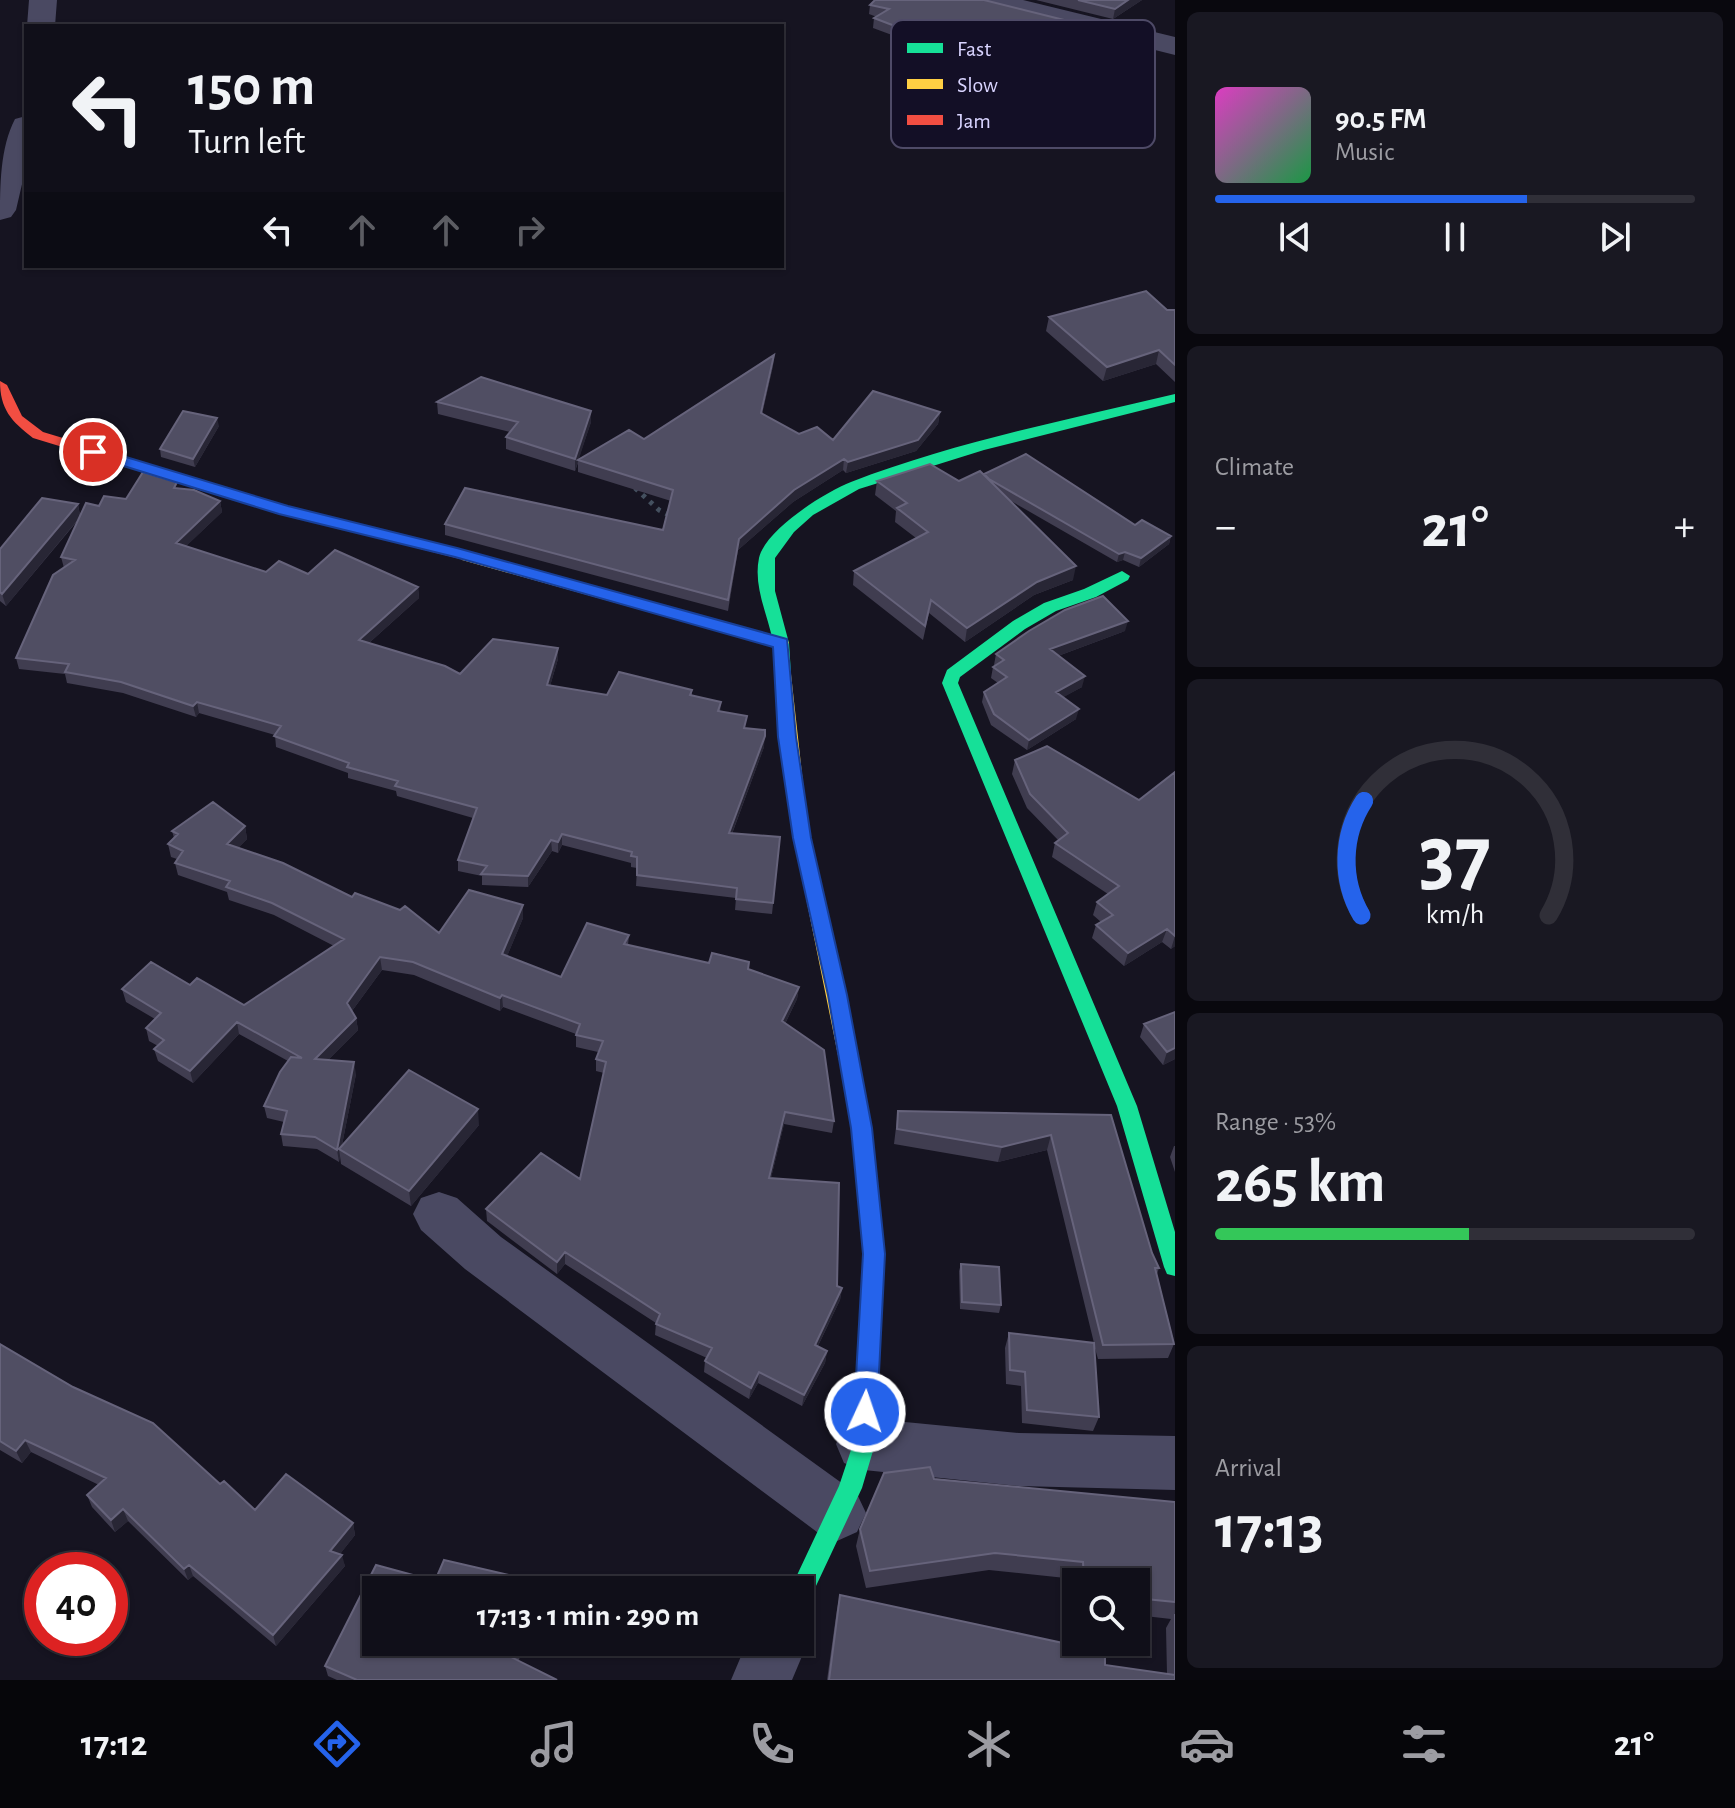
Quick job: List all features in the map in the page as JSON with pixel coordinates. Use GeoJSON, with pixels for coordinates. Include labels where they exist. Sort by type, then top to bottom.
{"type":"FeatureCollection","features":[{"type":"Feature","properties":{"kind":"street"},"geometry":{"type":"LineString","coordinates":[[41,24],[43,0]]}},
{"type":"Feature","properties":{"kind":"street"},"geometry":{"type":"LineString","coordinates":[[999,1],[1073,20]]}},
{"type":"Feature","properties":{"kind":"street"},"geometry":{"type":"LineString","coordinates":[[1155,41],[1175,46]]}},
{"type":"Feature","properties":{"kind":"street"},"geometry":{"type":"LineString","coordinates":[[0,210],[3,188],[24,130]]}},
{"type":"Feature","properties":{"kind":"street"},"geometry":{"type":"LineString","coordinates":[[0,385],[16,418],[25,428],[38,435],[284,510],[457,553],[781,643]]}},
{"type":"Feature","properties":{"kind":"street"},"geometry":{"type":"LineString","coordinates":[[809,1576],[850,1488],[864,1444],[874,1254],[861,1128],[838,995],[802,838],[787,737],[781,643],[767,591],[767,557],[789,528],[829,498],[854,486],[979,447],[1175,398]]}},
{"type":"Feature","properties":{"kind":"street"},"geometry":{"type":"LineString","coordinates":[[1122,576],[1090,593],[1050,607],[1019,625],[953,674],[950,683],[1127,1106],[1175,1267]]}},
{"type":"Feature","properties":{"kind":"street"},"geometry":{"type":"LineString","coordinates":[[439,1214],[492,1261],[837,1513]]}},
{"type":"Feature","properties":{"kind":"street"},"geometry":{"type":"LineString","coordinates":[[864,1444],[986,1460],[1097,1466],[1175,1463]]}},
{"type":"Feature","properties":{"kind":"street"},"geometry":{"type":"LineString","coordinates":[[761,1680],[772,1656]]}},
{"type":"Feature","properties":{"kind":"path"},"geometry":{"type":"LineString","coordinates":[[632,485],[659,510],[681,519]]}},
{"type":"Feature","properties":{"kind":"building"},"geometry":{"type":"Polygon","coordinates":[[[875,0],[984,0],[1064,20],[891,20],[891,25],[874,18],[889,9],[870,5],[875,0]]]}},
{"type":"Feature","properties":{"kind":"building"},"geometry":{"type":"Polygon","coordinates":[[[1078,0],[1128,0],[1115,9],[1078,0]]]}},
{"type":"Feature","properties":{"kind":"building"},"geometry":{"type":"Polygon","coordinates":[[[1146,291],[1167,310],[1175,310],[1175,365],[1159,350],[1107,367],[1049,317],[1146,291]]]}},
{"type":"Feature","properties":{"kind":"building"},"geometry":{"type":"Polygon","coordinates":[[[774,355],[761,413],[799,434],[817,427],[833,440],[873,391],[940,412],[918,440],[848,462],[844,459],[794,490],[739,539],[728,600],[445,524],[465,488],[663,530],[673,490],[578,460],[629,430],[644,439],[774,355]]]}},
{"type":"Feature","properties":{"kind":"building"},"geometry":{"type":"Polygon","coordinates":[[[481,377],[591,411],[575,459],[506,437],[518,422],[437,402],[481,377]]]}},
{"type":"Feature","properties":{"kind":"building"},"geometry":{"type":"Polygon","coordinates":[[[183,411],[217,418],[193,459],[160,449],[183,411]]]}},
{"type":"Feature","properties":{"kind":"building"},"geometry":{"type":"Polygon","coordinates":[[[1026,454],[1135,525],[1142,520],[1171,536],[1141,558],[1125,552],[1119,554],[984,474],[1026,454]]]}},
{"type":"Feature","properties":{"kind":"building"},"geometry":{"type":"Polygon","coordinates":[[[930,464],[959,481],[980,471],[1076,566],[1037,582],[967,628],[931,600],[925,626],[854,571],[928,532],[897,508],[907,503],[877,481],[930,464]]]}},
{"type":"Feature","properties":{"kind":"building"},"geometry":{"type":"Polygon","coordinates":[[[143,472],[177,482],[174,488],[194,490],[220,501],[176,543],[266,572],[279,561],[308,574],[335,550],[418,587],[359,640],[445,666],[460,674],[493,639],[558,648],[547,685],[607,695],[619,672],[692,690],[690,695],[721,702],[718,711],[747,716],[744,728],[765,730],[765,736],[729,833],[780,837],[773,903],[736,899],[737,888],[637,875],[637,857],[631,856],[632,852],[562,834],[558,842],[551,840],[528,876],[481,874],[487,866],[458,860],[477,808],[395,786],[398,781],[347,767],[349,763],[274,736],[281,726],[197,702],[193,706],[121,682],[65,672],[69,664],[16,658],[53,575],[75,560],[61,557],[86,503],[99,506],[104,496],[126,499],[143,472]]]}},
{"type":"Feature","properties":{"kind":"building"},"geometry":{"type":"Polygon","coordinates":[[[42,498],[78,504],[2,594],[0,549],[42,498]]]}},
{"type":"Feature","properties":{"kind":"building"},"geometry":{"type":"Polygon","coordinates":[[[1103,596],[1128,621],[1050,649],[1085,676],[1056,692],[1079,709],[1029,740],[994,714],[984,692],[1007,677],[993,667],[1004,660],[996,654],[1065,610],[1103,596]]]}},
{"type":"Feature","properties":{"kind":"building"},"geometry":{"type":"Polygon","coordinates":[[[1047,746],[1139,800],[1175,772],[1175,936],[1167,929],[1128,953],[1096,925],[1113,915],[1097,902],[1119,886],[1055,843],[1068,833],[1030,794],[1015,760],[1047,746]]]}},
{"type":"Feature","properties":{"kind":"building"},"geometry":{"type":"Polygon","coordinates":[[[213,802],[245,826],[227,844],[283,863],[352,897],[355,893],[400,910],[405,906],[439,933],[469,890],[523,905],[502,954],[561,977],[587,923],[629,935],[624,944],[709,963],[712,953],[749,962],[748,969],[799,987],[782,1021],[824,1050],[834,1121],[785,1112],[769,1178],[839,1183],[837,1286],[842,1288],[815,1345],[827,1351],[804,1395],[759,1372],[751,1388],[705,1361],[712,1348],[656,1324],[660,1314],[565,1252],[557,1262],[486,1209],[541,1153],[580,1179],[606,1062],[596,1059],[603,1041],[576,1035],[580,1024],[502,995],[500,998],[413,962],[380,957],[347,1003],[356,1018],[315,1059],[354,1062],[337,1150],[315,1137],[281,1134],[287,1111],[264,1106],[291,1057],[302,1058],[237,1022],[190,1071],[154,1049],[164,1040],[146,1028],[161,1013],[122,989],[151,962],[190,985],[197,978],[244,1005],[344,939],[272,903],[226,887],[230,881],[175,863],[183,851],[168,844],[178,834],[172,831],[213,802]]]}},
{"type":"Feature","properties":{"kind":"building"},"geometry":{"type":"Polygon","coordinates":[[[1175,1012],[1175,1048],[1167,1052],[1144,1024],[1175,1012]]]}},
{"type":"Feature","properties":{"kind":"building"},"geometry":{"type":"Polygon","coordinates":[[[409,1070],[478,1109],[409,1191],[339,1149],[409,1070]]]}},
{"type":"Feature","properties":{"kind":"building"},"geometry":{"type":"Polygon","coordinates":[[[898,1111],[1111,1115],[1159,1268],[1155,1268],[1174,1344],[1103,1345],[1051,1135],[1002,1147],[897,1129],[898,1111]]]}},
{"type":"Feature","properties":{"kind":"building"},"geometry":{"type":"Polygon","coordinates":[[[961,1264],[999,1267],[1001,1305],[962,1302],[961,1264]]]}},
{"type":"Feature","properties":{"kind":"building"},"geometry":{"type":"Polygon","coordinates":[[[1009,1333],[1094,1343],[1099,1417],[1027,1410],[1025,1372],[1010,1370],[1009,1333]]]}},
{"type":"Feature","properties":{"kind":"building"},"geometry":{"type":"Polygon","coordinates":[[[0,1344],[73,1387],[153,1423],[220,1484],[224,1481],[255,1510],[286,1474],[353,1523],[330,1551],[342,1555],[273,1635],[189,1565],[184,1569],[123,1509],[111,1520],[87,1495],[106,1478],[25,1440],[16,1451],[0,1441],[0,1344]]]}},
{"type":"Feature","properties":{"kind":"building"},"geometry":{"type":"Polygon","coordinates":[[[930,1467],[934,1479],[1175,1502],[1175,1602],[1150,1599],[1150,1568],[1083,1568],[1083,1562],[995,1553],[870,1571],[860,1529],[884,1473],[930,1467]]]}},
{"type":"Feature","properties":{"kind":"building"},"geometry":{"type":"Polygon","coordinates":[[[444,1560],[513,1576],[437,1576],[444,1560]]]}},
{"type":"Feature","properties":{"kind":"building"},"geometry":{"type":"Polygon","coordinates":[[[376,1565],[417,1576],[370,1576],[376,1565]]]}},
{"type":"Feature","properties":{"kind":"building"},"geometry":{"type":"Polygon","coordinates":[[[362,1593],[362,1656],[509,1656],[557,1680],[357,1680],[325,1666],[362,1593]]]}},
{"type":"Feature","properties":{"kind":"building"},"geometry":{"type":"Polygon","coordinates":[[[840,1595],[1062,1643],[1062,1656],[1105,1656],[1105,1665],[1175,1675],[1175,1680],[829,1680],[840,1595]]]}},
{"type":"Feature","properties":{"kind":"traffic: fast"},"geometry":{"type":"LineString","coordinates":[[783,674],[781,643],[767,591],[767,557],[789,528],[808,512],[854,486],[979,447],[1175,398]]}},
{"type":"Feature","properties":{"kind":"traffic: fast"},"geometry":{"type":"LineString","coordinates":[[1122,576],[1090,593],[1050,607],[1019,625],[953,674],[950,683],[1127,1106],[1175,1267]]}},
{"type":"Feature","properties":{"kind":"traffic: fast"},"geometry":{"type":"LineString","coordinates":[[809,1576],[850,1488],[864,1444],[874,1254],[861,1128],[852,1075]]}},
{"type":"Feature","properties":{"kind":"traffic: slow"},"geometry":{"type":"LineString","coordinates":[[468,556],[781,643]]}},
{"type":"Feature","properties":{"kind":"traffic: slow"},"geometry":{"type":"LineString","coordinates":[[783,674],[798,819],[852,1075]]}},
{"type":"Feature","properties":{"kind":"traffic: jam"},"geometry":{"type":"LineString","coordinates":[[0,385],[16,418],[38,435],[284,510],[468,556]]}},
{"type":"Feature","properties":{"kind":"route"},"geometry":{"type":"LineString","coordinates":[[93,452],[284,510],[457,553],[781,643],[787,737],[802,838],[838,995],[861,1128],[874,1254],[865,1412]]}}]}
